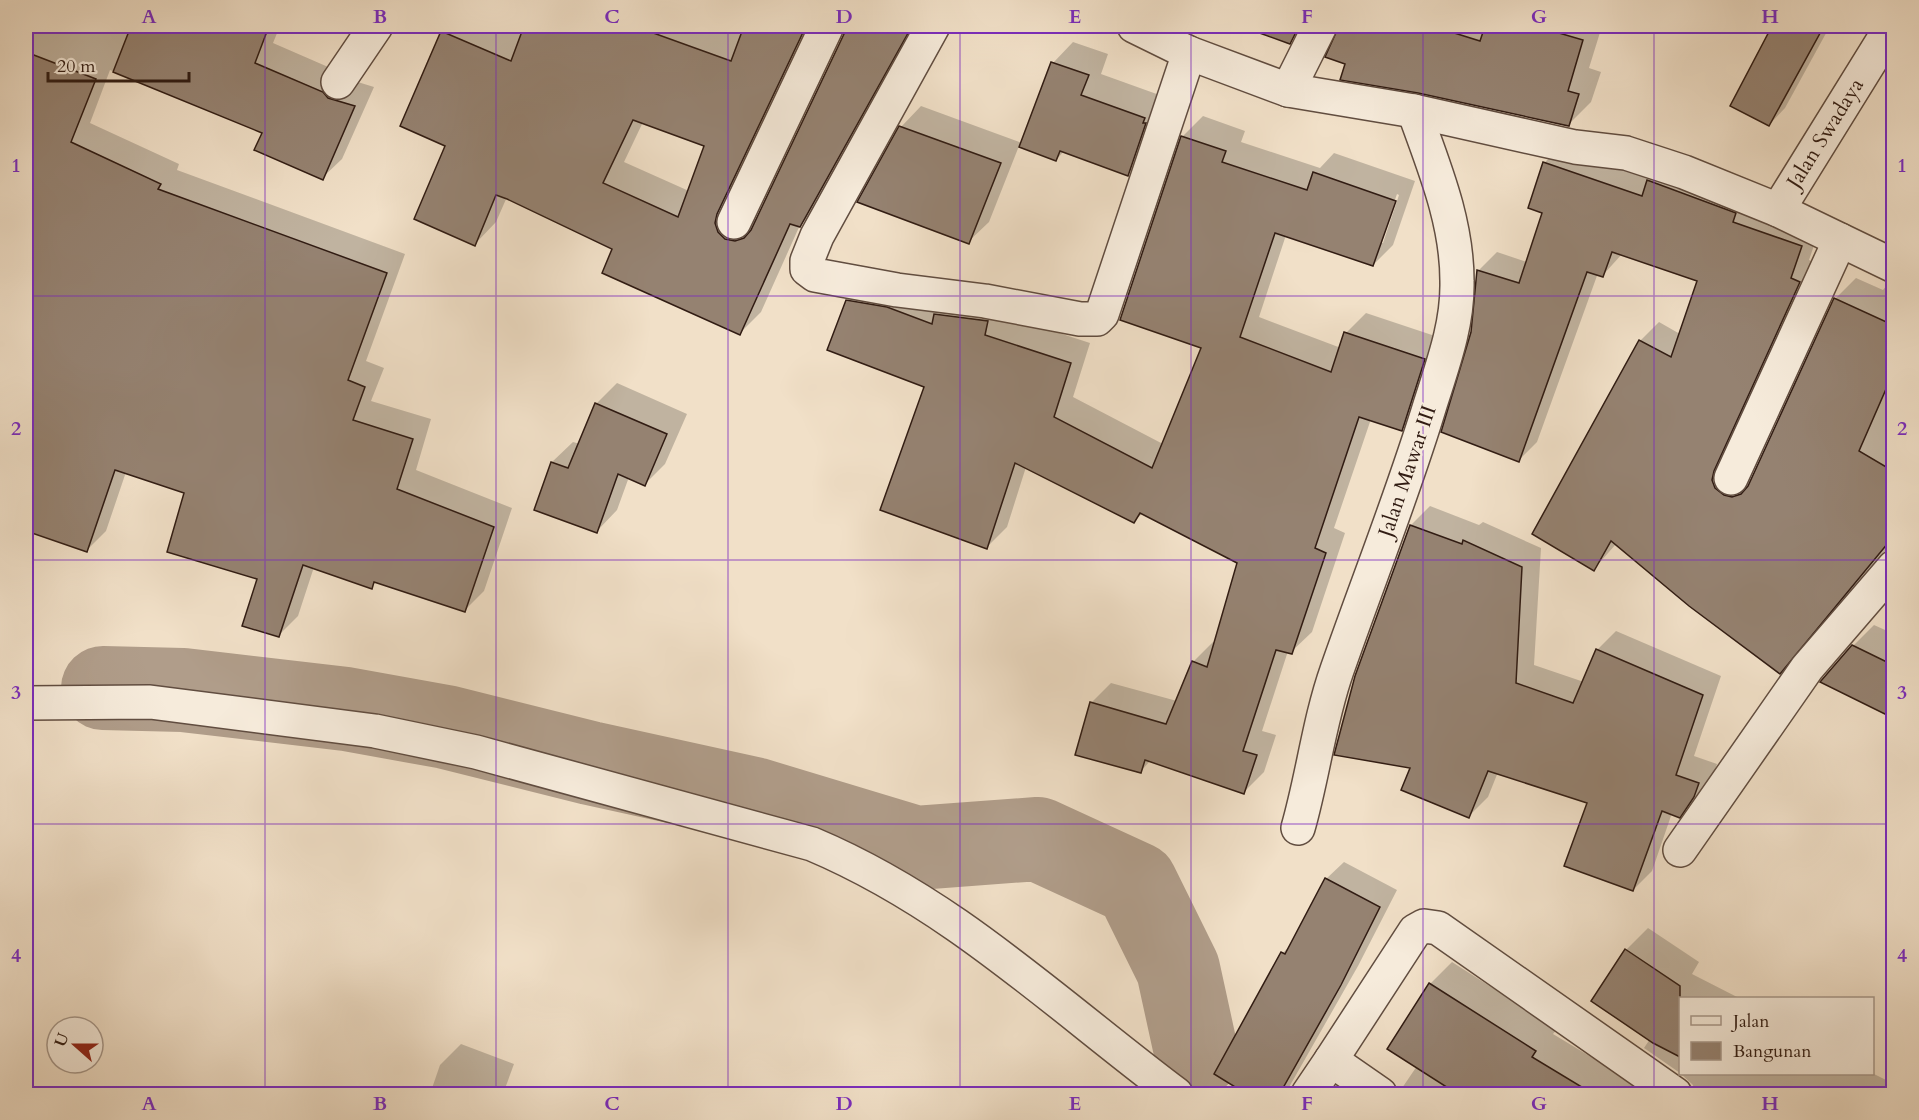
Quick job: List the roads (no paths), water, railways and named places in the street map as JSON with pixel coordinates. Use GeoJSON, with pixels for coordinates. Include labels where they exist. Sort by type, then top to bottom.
{"type":"FeatureCollection","features":[{"type":"Feature","properties":{"kind":"street"},"geometry":{"type":"LineString","coordinates":[[338,82],[376,26]]}},
{"type":"Feature","properties":{"kind":"street"},"geometry":{"type":"LineString","coordinates":[[734,222],[827,26]]}},
{"type":"Feature","properties":{"kind":"street"},"geometry":{"type":"LineString","coordinates":[[933,26],[817,236],[807,261],[807,269],[815,274],[844,280],[986,301],[1080,320],[1097,318],[1102,314],[1189,53]]}},
{"type":"Feature","properties":{"kind":"street"},"geometry":{"type":"LineString","coordinates":[[1134,26],[1189,53],[1288,90],[1414,111],[1575,147],[1626,153],[1684,172],[1778,210],[1893,266]]}},
{"type":"Feature","properties":{"kind":"street"},"geometry":{"type":"LineString","coordinates":[[1288,90],[1320,26]]}},
{"type":"Feature","properties":{"kind":"street","name":"Jalan Swadaya"},"geometry":{"type":"LineString","coordinates":[[1778,210],[1892,26]]}},
{"type":"Feature","properties":{"kind":"street","name":"Jalan Mawar III"},"geometry":{"type":"LineString","coordinates":[[1298,828],[1312,780],[1329,696],[1413,462],[1454,324],[1457,282],[1455,243],[1448,207],[1414,111]]}},
{"type":"Feature","properties":{"kind":"street"},"geometry":{"type":"LineString","coordinates":[[1731,478],[1839,240]]}},
{"type":"Feature","properties":{"kind":"street"},"geometry":{"type":"LineString","coordinates":[[1680,850],[1807,668],[1893,567]]}},
{"type":"Feature","properties":{"kind":"street"},"geometry":{"type":"LineString","coordinates":[[26,703],[160,703],[375,731],[476,752],[812,844],[858,863],[961,925],[1176,1095]]}},
{"type":"Feature","properties":{"kind":"street"},"geometry":{"type":"LineString","coordinates":[[1308,1095],[1415,931],[1429,927],[1438,928],[1675,1095]]}},
{"type":"Feature","properties":{"kind":"street"},"geometry":{"type":"LineString","coordinates":[[1331,1060],[1380,1095]]}},
{"type":"Feature","properties":{"kind":"waterway"},"geometry":{"type":"LineString","coordinates":[[103,688],[183,690],[346,709],[446,727],[590,763],[754,799],[916,848],[1038,839],[1136,884],[1178,969],[1197,1056]]}}]}
